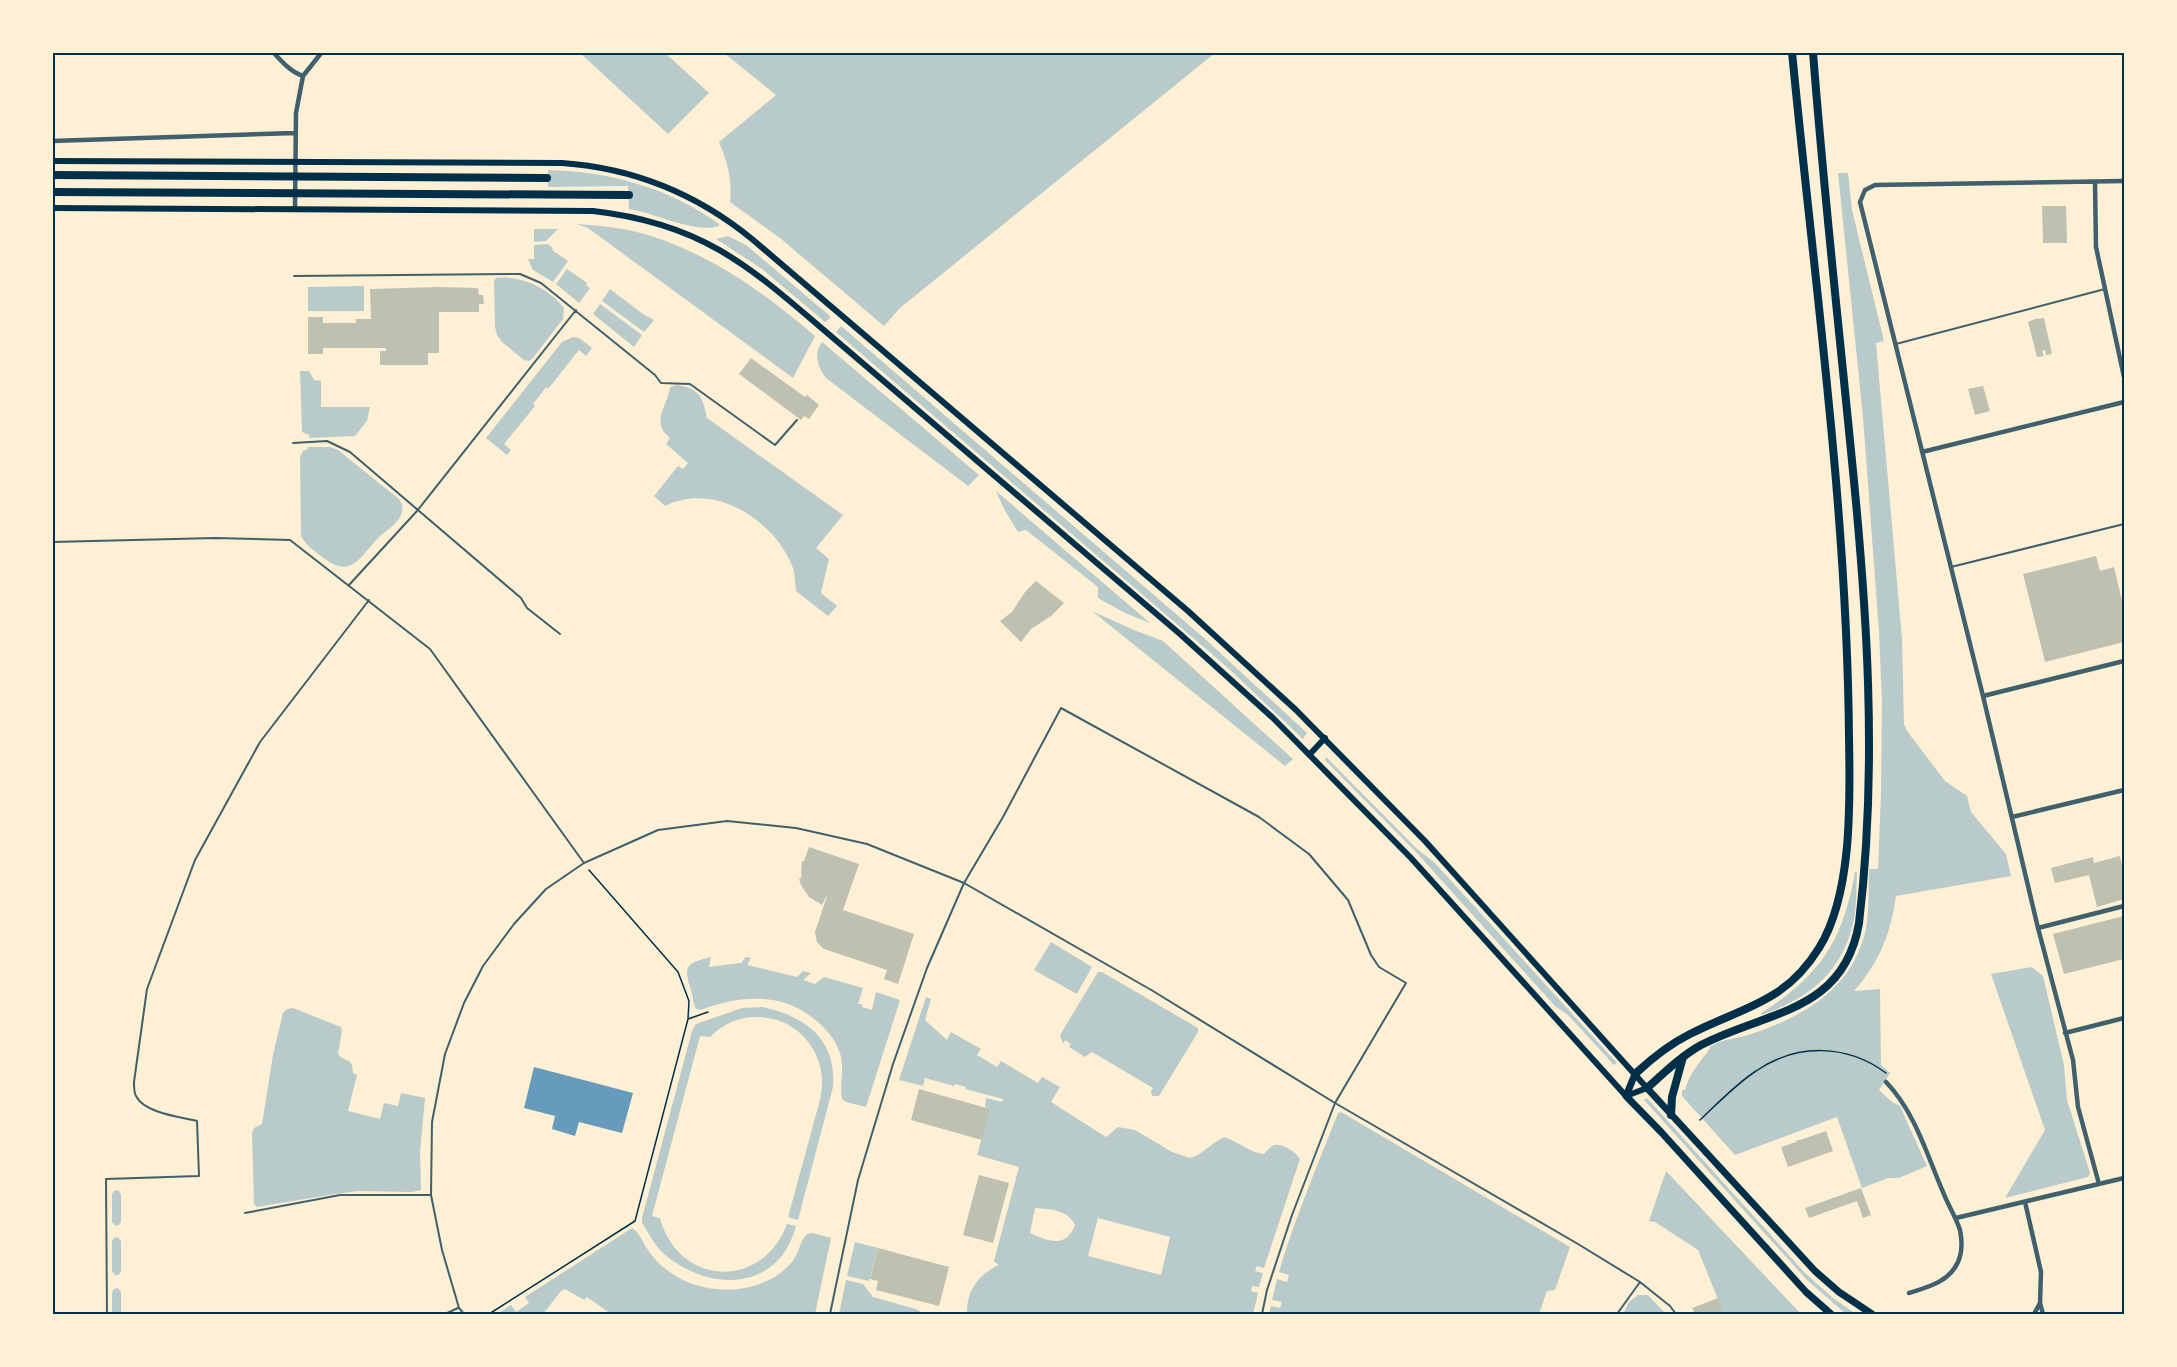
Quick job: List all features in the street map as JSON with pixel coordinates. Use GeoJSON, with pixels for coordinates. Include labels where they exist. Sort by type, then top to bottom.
{"type":"FeatureCollection","features":[{"type":"Feature","properties":{"kind":"highway"},"geometry":{"type":"LineString","coordinates":[[1635,1074],[1663,1051],[1688,1035],[1767,1000],[1798,975],[1820,946],[1828,930],[1836,906],[1844,867],[1848,838],[1849,700],[1844,599],[1837,500],[1792,52]]}},
{"type":"Feature","properties":{"kind":"highway"},"geometry":{"type":"LineString","coordinates":[[1647,1088],[1683,1057],[1701,1045],[1804,1004],[1833,979],[1851,951],[1856,938],[1860,912],[1869,769],[1867,647],[1861,547],[1813,52]]}},
{"type":"Feature","properties":{"kind":"highway"},"geometry":{"type":"LineString","coordinates":[[52,175],[547,178]]}},
{"type":"Feature","properties":{"kind":"highway"},"geometry":{"type":"LineString","coordinates":[[52,192],[629,195]]}},
{"type":"Feature","properties":{"kind":"highway"},"geometry":{"type":"LineString","coordinates":[[1671,1115],[1672,1096],[1683,1057]]}},
{"type":"Feature","properties":{"kind":"main road"},"geometry":{"type":"LineString","coordinates":[[52,161],[577,164],[633,175],[693,199],[740,229],[796,276],[1188,611],[1325,738],[1425,841],[1671,1115],[1815,1271],[1839,1292],[1872,1314]]}},
{"type":"Feature","properties":{"kind":"main road"},"geometry":{"type":"LineString","coordinates":[[52,208],[593,211],[659,223],[694,236],[719,249],[765,279],[1180,634],[1310,754],[1411,858],[1806,1292],[1831,1314]]}},
{"type":"Feature","properties":{"kind":"main road"},"geometry":{"type":"LineString","coordinates":[[1310,754],[1325,738]]}},
{"type":"Feature","properties":{"kind":"main road"},"geometry":{"type":"LineString","coordinates":[[1626,1096],[1635,1074]]}},
{"type":"Feature","properties":{"kind":"main road"},"geometry":{"type":"LineString","coordinates":[[1626,1096],[1647,1088]]}},
{"type":"Feature","properties":{"kind":"street"},"geometry":{"type":"LineString","coordinates":[[273,52],[297,74],[303,76]]}},
{"type":"Feature","properties":{"kind":"street"},"geometry":{"type":"LineString","coordinates":[[295,209],[296,113],[303,76],[322,52]]}},
{"type":"Feature","properties":{"kind":"street"},"geometry":{"type":"LineString","coordinates":[[52,141],[295,133]]}},
{"type":"Feature","properties":{"kind":"street"},"geometry":{"type":"LineString","coordinates":[[2099,1184],[2078,1107],[2073,1060],[2038,928],[1983,696],[1860,202],[1862,195],[1869,187],[1882,185],[2124,181]]}},
{"type":"Feature","properties":{"kind":"street"},"geometry":{"type":"LineString","coordinates":[[2095,183],[2096,247],[2124,377]]}},
{"type":"Feature","properties":{"kind":"street"},"geometry":{"type":"LineString","coordinates":[[1922,452],[2124,402]]}},
{"type":"Feature","properties":{"kind":"street"},"geometry":{"type":"LineString","coordinates":[[1983,696],[2124,661]]}},
{"type":"Feature","properties":{"kind":"street"},"geometry":{"type":"LineString","coordinates":[[2012,817],[2124,790]]}},
{"type":"Feature","properties":{"kind":"street"},"geometry":{"type":"LineString","coordinates":[[2038,928],[2124,906]]}},
{"type":"Feature","properties":{"kind":"street"},"geometry":{"type":"LineString","coordinates":[[2066,1033],[2124,1018]]}},
{"type":"Feature","properties":{"kind":"street"},"geometry":{"type":"LineString","coordinates":[[1886,1082],[1908,1113],[1956,1218],[1960,1232],[1961,1243],[1957,1263],[1948,1277],[1909,1293]]}},
{"type":"Feature","properties":{"kind":"street"},"geometry":{"type":"LineString","coordinates":[[1956,1218],[2124,1178]]}},
{"type":"Feature","properties":{"kind":"street"},"geometry":{"type":"LineString","coordinates":[[2025,1202],[2041,1272],[2040,1303],[2043,1314]]}},
{"type":"Feature","properties":{"kind":"street"},"geometry":{"type":"LineString","coordinates":[[2034,1314],[2040,1303]]}},
{"type":"Feature","properties":{"kind":"lane"},"geometry":{"type":"LineString","coordinates":[[294,276],[520,274],[541,284],[576,310],[655,375],[661,383],[690,384],[775,445],[797,420]]}},
{"type":"Feature","properties":{"kind":"lane"},"geometry":{"type":"LineString","coordinates":[[1895,344],[2105,289]]}},
{"type":"Feature","properties":{"kind":"lane"},"geometry":{"type":"LineString","coordinates":[[349,585],[417,511],[576,310]]}},
{"type":"Feature","properties":{"kind":"lane"},"geometry":{"type":"LineString","coordinates":[[293,443],[327,441],[350,452],[521,598],[527,608],[560,634]]}},
{"type":"Feature","properties":{"kind":"lane"},"geometry":{"type":"LineString","coordinates":[[1951,567],[2124,524]]}},
{"type":"Feature","properties":{"kind":"lane"},"geometry":{"type":"LineString","coordinates":[[52,542],[215,538],[290,540],[430,649],[584,863]]}},
{"type":"Feature","properties":{"kind":"lane"},"geometry":{"type":"LineString","coordinates":[[107,1314],[106,1179],[199,1176],[197,1121],[152,1110],[135,1096],[134,1082],[147,989],[195,860],[261,742],[369,600]]}},
{"type":"Feature","properties":{"kind":"lane"},"geometry":{"type":"LineString","coordinates":[[830,1314],[858,1180],[893,1064],[927,968],[964,883],[1003,817],[1061,708],[1259,818],[1309,854],[1348,900],[1371,955],[1379,967],[1406,983],[1335,1103],[1292,1215],[1267,1290],[1262,1314]]}},
{"type":"Feature","properties":{"kind":"lane"},"geometry":{"type":"LineString","coordinates":[[464,1314],[459,1308],[442,1250],[431,1196],[432,1122],[445,1054],[470,990],[492,952],[514,924],[546,889],[584,863],[658,830],[727,821],[796,828],[867,844],[964,883],[1153,991],[1335,1103],[1578,1244],[1640,1282],[1670,1306],[1676,1314]]}},
{"type":"Feature","properties":{"kind":"lane"},"geometry":{"type":"LineString","coordinates":[[245,1213],[340,1195],[431,1196]]}},
{"type":"Feature","properties":{"kind":"lane"},"geometry":{"type":"LineString","coordinates":[[1617,1314],[1640,1282]]}},
{"type":"Feature","properties":{"kind":"lane"},"geometry":{"type":"LineString","coordinates":[[445,1314],[459,1308]]}},
{"type":"Feature","properties":{"kind":"path"},"geometry":{"type":"LineString","coordinates":[[489,1314],[635,1221],[688,1019],[689,1000],[678,972],[584,863]]}},
{"type":"Feature","properties":{"kind":"path"},"geometry":{"type":"LineString","coordinates":[[688,1019],[708,1012]]}},
{"type":"Feature","properties":{"kind":"path"},"geometry":{"type":"LineString","coordinates":[[1700,1120],[1756,1070],[1782,1056],[1802,1051],[1821,1049],[1840,1052],[1865,1059],[1887,1074]]}},
{"type":"Feature","properties":{"kind":"shaded area"},"geometry":{"type":"Polygon","coordinates":[[[580,53],[665,53],[709,93],[668,134],[580,53]]]}},
{"type":"Feature","properties":{"kind":"shaded area"},"geometry":{"type":"Polygon","coordinates":[[[724,53],[1215,53],[900,308],[884,326],[780,238],[730,202],[729,172],[719,142],[776,95],[724,53]]]}},
{"type":"Feature","properties":{"kind":"shaded area"},"geometry":{"type":"Polygon","coordinates":[[[548,170],[593,174],[638,184],[659,191],[700,211],[719,226],[709,228],[687,225],[629,209],[628,186],[548,187],[548,170]]]}},
{"type":"Feature","properties":{"kind":"shaded area"},"geometry":{"type":"Polygon","coordinates":[[[1838,173],[1848,173],[1852,210],[1884,341],[1876,343],[1902,639],[1904,724],[1945,781],[1967,796],[1971,812],[2006,854],[2011,876],[1896,896],[1891,923],[1882,947],[1870,970],[1854,991],[1880,989],[1881,1065],[1890,1073],[1879,1090],[1900,1106],[1927,1166],[1899,1178],[1888,1178],[1862,1188],[1837,1117],[1735,1155],[1682,1096],[1682,1090],[1685,1090],[1691,1075],[1710,1047],[1765,1029],[1803,1011],[1835,987],[1848,972],[1858,954],[1867,925],[1869,869],[1878,869],[1882,702],[1879,632],[1863,417],[1838,173]]]}},
{"type":"Feature","properties":{"kind":"shaded area"},"geometry":{"type":"Polygon","coordinates":[[[576,224],[635,231],[676,245],[719,266],[759,292],[815,336],[793,378],[588,228],[576,224]]]}},
{"type":"Feature","properties":{"kind":"shaded area"},"geometry":{"type":"Polygon","coordinates":[[[534,229],[558,229],[546,241],[534,242],[534,229]]]}},
{"type":"Feature","properties":{"kind":"shaded area"},"geometry":{"type":"Polygon","coordinates":[[[728,236],[746,245],[830,316],[829,319],[825,322],[762,269],[716,239],[728,236]]]}},
{"type":"Feature","properties":{"kind":"shaded area"},"geometry":{"type":"Polygon","coordinates":[[[548,244],[553,248],[552,250],[568,261],[553,282],[533,270],[528,259],[534,259],[534,245],[548,244]]]}},
{"type":"Feature","properties":{"kind":"shaded area"},"geometry":{"type":"Polygon","coordinates":[[[567,269],[587,283],[586,285],[590,288],[579,303],[556,284],[567,269]]]}},
{"type":"Feature","properties":{"kind":"shaded area"},"geometry":{"type":"Polygon","coordinates":[[[496,278],[515,279],[533,284],[550,294],[564,308],[563,319],[529,361],[524,360],[497,335],[494,281],[496,278]]]}},
{"type":"Feature","properties":{"kind":"shaded area"},"geometry":{"type":"Polygon","coordinates":[[[364,286],[364,311],[308,311],[308,287],[364,286]]]}},
{"type":"Feature","properties":{"kind":"shaded area"},"geometry":{"type":"Polygon","coordinates":[[[610,289],[654,320],[644,332],[602,301],[610,289]]]}},
{"type":"Feature","properties":{"kind":"shaded area"},"geometry":{"type":"Polygon","coordinates":[[[600,304],[642,335],[634,347],[593,314],[600,304]]]}},
{"type":"Feature","properties":{"kind":"shaded area"},"geometry":{"type":"Polygon","coordinates":[[[841,326],[1204,638],[1307,733],[1303,739],[1227,667],[836,332],[841,326]]]}},
{"type":"Feature","properties":{"kind":"shaded area"},"geometry":{"type":"Polygon","coordinates":[[[573,337],[579,338],[592,348],[586,356],[579,350],[548,389],[546,387],[533,404],[535,406],[504,444],[511,450],[507,455],[486,438],[562,342],[573,337]]]}},
{"type":"Feature","properties":{"kind":"shaded area"},"geometry":{"type":"Polygon","coordinates":[[[822,342],[979,475],[968,486],[826,378],[817,356],[822,342]]]}},
{"type":"Feature","properties":{"kind":"shaded area"},"geometry":{"type":"Polygon","coordinates":[[[300,371],[309,371],[314,380],[321,381],[321,407],[370,407],[367,421],[355,436],[309,438],[309,435],[302,432],[300,371]]]}},
{"type":"Feature","properties":{"kind":"shaded area"},"geometry":{"type":"Polygon","coordinates":[[[677,385],[690,388],[699,395],[707,418],[843,515],[816,548],[829,559],[821,593],[837,606],[828,616],[796,591],[793,568],[784,551],[758,521],[722,502],[703,498],[684,500],[665,506],[654,496],[678,466],[683,469],[688,463],[666,444],[670,438],[664,432],[660,420],[670,387],[677,385]]]}},
{"type":"Feature","properties":{"kind":"shaded area"},"geometry":{"type":"Polygon","coordinates":[[[308,447],[330,447],[338,450],[399,499],[402,504],[401,516],[396,522],[360,558],[348,566],[340,566],[321,556],[301,536],[300,457],[308,447]]]}},
{"type":"Feature","properties":{"kind":"shaded area"},"geometry":{"type":"Polygon","coordinates":[[[996,491],[1150,623],[1125,613],[1098,598],[1098,587],[1026,530],[1018,532],[996,491]]]}},
{"type":"Feature","properties":{"kind":"shaded area"},"geometry":{"type":"Polygon","coordinates":[[[1092,611],[1163,641],[1293,759],[1285,766],[1092,611]]]}},
{"type":"Feature","properties":{"kind":"shaded area"},"geometry":{"type":"Polygon","coordinates":[[[1326,757],[1417,849],[1434,862],[1617,1063],[1614,1065],[1568,1015],[1555,1006],[1415,851],[1325,760],[1326,757]]]}},
{"type":"Feature","properties":{"kind":"shaded area"},"geometry":{"type":"Polygon","coordinates":[[[1855,872],[1857,872],[1854,921],[1839,960],[1819,984],[1793,1001],[1762,1015],[1761,1013],[1799,985],[1826,954],[1844,918],[1855,872]]]}},
{"type":"Feature","properties":{"kind":"shaded area"},"geometry":{"type":"Polygon","coordinates":[[[1051,942],[1092,967],[1077,994],[1034,970],[1051,942]]]}},
{"type":"Feature","properties":{"kind":"shaded area"},"geometry":{"type":"Polygon","coordinates":[[[711,957],[709,967],[741,963],[746,957],[751,958],[747,965],[797,977],[803,971],[811,973],[803,980],[815,984],[824,977],[863,988],[858,1004],[872,1010],[876,992],[900,1000],[866,1107],[842,1099],[842,1065],[838,1049],[826,1029],[806,1013],[777,1001],[762,999],[732,1001],[701,1010],[696,1009],[687,971],[696,961],[711,957]]]}},
{"type":"Feature","properties":{"kind":"shaded area"},"geometry":{"type":"Polygon","coordinates":[[[2032,967],[2043,976],[2064,1065],[2067,1100],[2090,1173],[2088,1177],[2005,1198],[2045,1130],[1991,974],[2032,967]]]}},
{"type":"Feature","properties":{"kind":"shaded area"},"geometry":{"type":"Polygon","coordinates":[[[1098,972],[1102,972],[1198,1028],[1198,1032],[1159,1096],[1152,1096],[1153,1088],[1092,1052],[1085,1057],[1069,1047],[1071,1044],[1065,1040],[1063,1044],[1060,1035],[1098,972]]]}},
{"type":"Feature","properties":{"kind":"shaded area"},"geometry":{"type":"Polygon","coordinates":[[[926,997],[931,999],[925,1020],[947,1040],[951,1032],[981,1049],[977,1055],[997,1067],[1001,1061],[1038,1083],[1042,1077],[1060,1087],[1051,1102],[1106,1137],[1118,1127],[1135,1130],[1172,1152],[1190,1158],[1225,1137],[1249,1150],[1264,1154],[1275,1145],[1291,1150],[1300,1159],[1264,1268],[1257,1266],[1255,1271],[1263,1273],[1259,1287],[1252,1286],[1251,1291],[1258,1293],[1253,1314],[967,1314],[971,1291],[985,1273],[999,1265],[994,1261],[1019,1167],[977,1155],[990,1109],[985,1107],[986,1098],[1002,1102],[1003,1099],[955,1084],[954,1086],[925,1078],[923,1086],[899,1080],[926,997]],[[1035,1208],[1030,1233],[1056,1241],[1067,1238],[1075,1225],[1068,1216],[1053,1210],[1035,1208]],[[1098,1218],[1088,1256],[1161,1275],[1170,1237],[1098,1218]]]}},
{"type":"Feature","properties":{"kind":"shaded area"},"geometry":{"type":"Polygon","coordinates":[[[762,1007],[792,1017],[815,1032],[824,1043],[830,1056],[833,1087],[798,1220],[788,1217],[821,1092],[822,1079],[818,1059],[800,1033],[783,1022],[764,1017],[738,1019],[723,1026],[710,1037],[700,1036],[652,1216],[660,1218],[670,1241],[684,1257],[702,1267],[721,1272],[741,1269],[759,1261],[775,1246],[787,1224],[796,1226],[787,1248],[774,1264],[758,1274],[740,1279],[720,1279],[700,1275],[681,1266],[663,1253],[642,1223],[642,1218],[692,1031],[696,1024],[742,1008],[762,1007]]]}},
{"type":"Feature","properties":{"kind":"shaded area"},"geometry":{"type":"Polygon","coordinates":[[[293,1008],[341,1027],[338,1054],[350,1062],[353,1073],[357,1075],[348,1111],[380,1119],[384,1103],[398,1106],[401,1093],[425,1098],[420,1152],[421,1190],[412,1192],[359,1191],[257,1207],[254,1204],[252,1133],[254,1128],[262,1124],[273,1055],[283,1013],[293,1008]]]}},
{"type":"Feature","properties":{"kind":"shaded area"},"geometry":{"type":"Polygon","coordinates":[[[1647,1098],[1805,1273],[1833,1298],[1856,1314],[1846,1314],[1807,1280],[1644,1100],[1647,1098]]]}},
{"type":"Feature","properties":{"kind":"shaded area"},"geometry":{"type":"Polygon","coordinates":[[[1341,1112],[1570,1247],[1555,1290],[1547,1291],[1539,1314],[1269,1314],[1271,1306],[1280,1308],[1282,1302],[1272,1300],[1277,1279],[1287,1282],[1289,1275],[1279,1272],[1281,1265],[1308,1189],[1338,1113],[1341,1112]]]}},
{"type":"Feature","properties":{"kind":"shaded area"},"geometry":{"type":"Polygon","coordinates":[[[1666,1171],[1801,1314],[1724,1314],[1698,1250],[1655,1222],[1649,1221],[1666,1171]]]}},
{"type":"Feature","properties":{"kind":"shaded area"},"geometry":{"type":"Polygon","coordinates":[[[118,1190],[121,1194],[121,1222],[116,1226],[112,1222],[112,1194],[118,1190]]]}},
{"type":"Feature","properties":{"kind":"shaded area"},"geometry":{"type":"Polygon","coordinates":[[[632,1228],[657,1261],[678,1277],[711,1289],[729,1290],[747,1288],[779,1274],[792,1262],[807,1234],[813,1233],[831,1238],[815,1314],[611,1314],[587,1297],[584,1300],[565,1289],[543,1314],[497,1314],[511,1305],[516,1312],[529,1303],[525,1297],[632,1228]]]}},
{"type":"Feature","properties":{"kind":"shaded area"},"geometry":{"type":"Polygon","coordinates":[[[118,1237],[121,1241],[121,1271],[119,1275],[115,1275],[112,1271],[112,1241],[118,1237]]]}},
{"type":"Feature","properties":{"kind":"shaded area"},"geometry":{"type":"Polygon","coordinates":[[[855,1242],[878,1248],[869,1281],[847,1276],[855,1242]]]}},
{"type":"Feature","properties":{"kind":"shaded area"},"geometry":{"type":"Polygon","coordinates":[[[846,1280],[863,1284],[873,1297],[916,1309],[924,1314],[839,1314],[846,1280]]]}},
{"type":"Feature","properties":{"kind":"shaded area"},"geometry":{"type":"Polygon","coordinates":[[[118,1288],[121,1292],[121,1314],[112,1314],[112,1292],[118,1288]]]}},
{"type":"Feature","properties":{"kind":"shaded area"},"geometry":{"type":"Polygon","coordinates":[[[1638,1295],[1648,1295],[1666,1314],[1623,1314],[1629,1302],[1638,1295]]]}},
{"type":"Feature","properties":{"kind":"water"},"geometry":{"type":"Polygon","coordinates":[[[534,1067],[633,1093],[622,1133],[579,1122],[575,1136],[552,1129],[555,1116],[524,1108],[534,1067]]]}},
{"type":"Feature","properties":{"kind":"building"},"geometry":{"type":"Polygon","coordinates":[[[2042,206],[2066,206],[2067,243],[2043,243],[2042,206]]]}},
{"type":"Feature","properties":{"kind":"building"},"geometry":{"type":"Polygon","coordinates":[[[478,288],[479,295],[483,295],[484,304],[479,304],[479,312],[439,312],[439,353],[428,353],[428,365],[380,365],[380,351],[386,351],[386,348],[323,348],[323,354],[308,354],[308,317],[323,317],[323,323],[356,323],[356,319],[371,319],[370,289],[478,288]]]}},
{"type":"Feature","properties":{"kind":"building"},"geometry":{"type":"Polygon","coordinates":[[[2044,318],[2052,354],[2046,355],[2045,350],[2042,351],[2044,356],[2037,357],[2028,322],[2044,318]]]}},
{"type":"Feature","properties":{"kind":"building"},"geometry":{"type":"Polygon","coordinates":[[[751,358],[819,405],[809,419],[804,416],[801,420],[739,374],[751,358]]]}},
{"type":"Feature","properties":{"kind":"building"},"geometry":{"type":"Polygon","coordinates":[[[1983,386],[1990,411],[1975,415],[1968,389],[1983,386]]]}},
{"type":"Feature","properties":{"kind":"building"},"geometry":{"type":"Polygon","coordinates":[[[2096,556],[2100,571],[2114,567],[2124,609],[2124,642],[2045,662],[2023,574],[2096,556]]]}},
{"type":"Feature","properties":{"kind":"building"},"geometry":{"type":"Polygon","coordinates":[[[1036,581],[1064,603],[1051,616],[1031,629],[1021,642],[1000,621],[1012,612],[1025,592],[1036,581]]]}},
{"type":"Feature","properties":{"kind":"building"},"geometry":{"type":"Polygon","coordinates":[[[809,847],[859,864],[843,910],[914,934],[898,984],[884,979],[887,970],[824,949],[817,942],[815,932],[828,893],[822,905],[809,897],[801,885],[799,879],[801,878],[802,861],[809,847]]]}},
{"type":"Feature","properties":{"kind":"building"},"geometry":{"type":"Polygon","coordinates":[[[2120,856],[2124,874],[2124,899],[2097,907],[2089,875],[2055,883],[2051,868],[2093,857],[2094,863],[2120,856]]]}},
{"type":"Feature","properties":{"kind":"building"},"geometry":{"type":"Polygon","coordinates":[[[2124,916],[2124,959],[2064,974],[2053,934],[2124,916]]]}},
{"type":"Feature","properties":{"kind":"building"},"geometry":{"type":"Polygon","coordinates":[[[919,1089],[990,1109],[982,1140],[911,1120],[919,1089]]]}},
{"type":"Feature","properties":{"kind":"building"},"geometry":{"type":"Polygon","coordinates":[[[1826,1131],[1833,1151],[1788,1167],[1781,1147],[1826,1131]]]}},
{"type":"Feature","properties":{"kind":"building"},"geometry":{"type":"Polygon","coordinates":[[[979,1175],[1009,1183],[993,1243],[963,1235],[979,1175]]]}},
{"type":"Feature","properties":{"kind":"building"},"geometry":{"type":"Polygon","coordinates":[[[1861,1188],[1871,1215],[1863,1218],[1857,1201],[1809,1218],[1805,1208],[1861,1188]]]}},
{"type":"Feature","properties":{"kind":"building"},"geometry":{"type":"Polygon","coordinates":[[[878,1248],[949,1267],[939,1306],[876,1290],[878,1281],[870,1279],[878,1248]]]}},
{"type":"Feature","properties":{"kind":"building"},"geometry":{"type":"Polygon","coordinates":[[[1718,1298],[1724,1314],[1695,1314],[1692,1308],[1718,1298]]]}}]}
